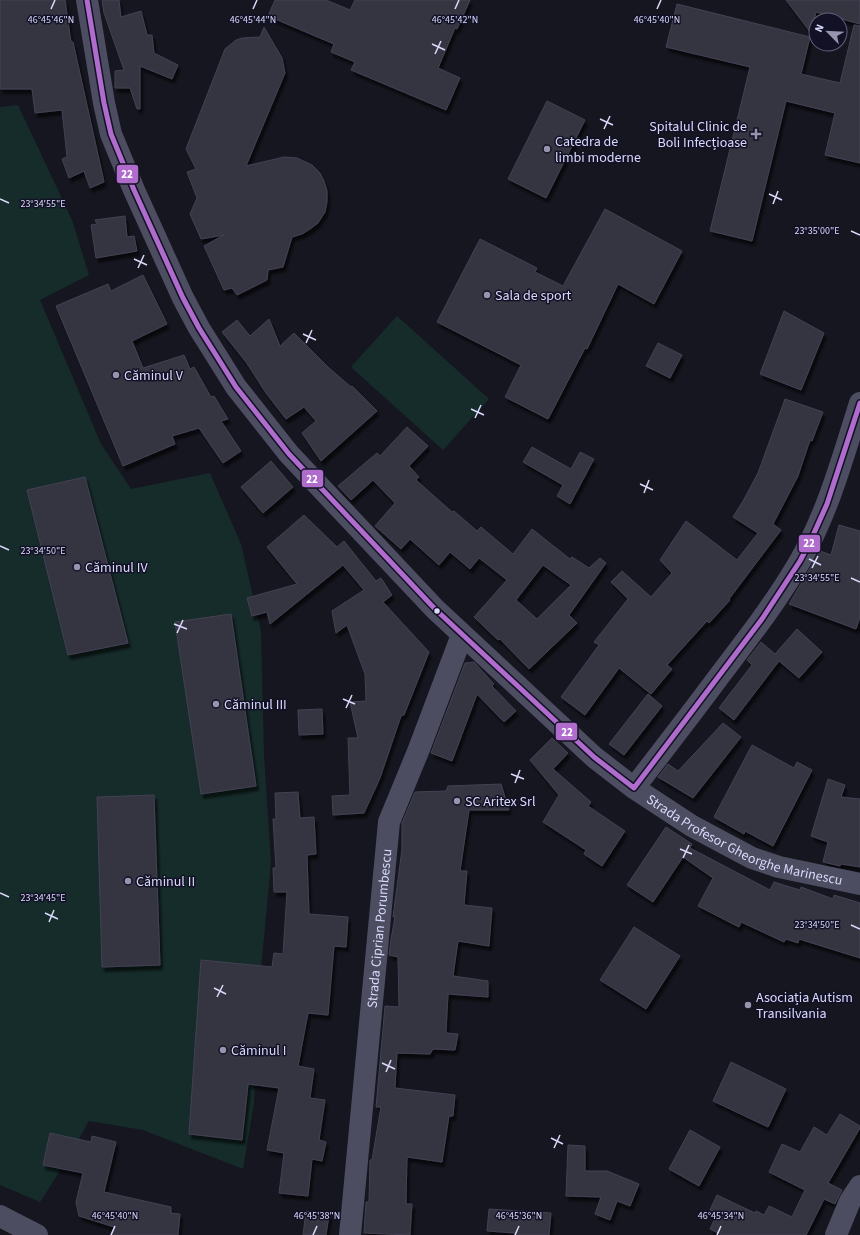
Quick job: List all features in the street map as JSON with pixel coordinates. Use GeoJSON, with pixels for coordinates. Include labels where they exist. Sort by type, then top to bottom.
{"type":"FeatureCollection","features":[{"type":"Feature","properties":{"kind":"street","name":"Strada Profesor Gheorghe Marinescu"},"geometry":{"type":"LineString","coordinates":[[87,0],[104,103],[111,134],[134,190],[179,291],[199,328],[236,387],[289,454],[462,635],[594,757],[634,788],[692,826],[752,858],[779,867],[860,884]]}},
{"type":"Feature","properties":{"kind":"street"},"geometry":{"type":"LineString","coordinates":[[634,788],[749,638],[800,560],[820,521],[832,492],[860,403]]}},
{"type":"Feature","properties":{"kind":"street","name":"Strada Ciprian Porumbescu"},"geometry":{"type":"LineString","coordinates":[[350,1235],[389,822],[419,749],[462,635]]}},
{"type":"Feature","properties":{"kind":"street"},"geometry":{"type":"LineString","coordinates":[[836,1235],[850,1201],[860,1186]]}},
{"type":"Feature","properties":{"kind":"street"},"geometry":{"type":"LineString","coordinates":[[0,1216],[37,1235]]}},
{"type":"Feature","properties":{"kind":"green space"},"geometry":{"type":"Polygon","coordinates":[[[18,105],[72,220],[89,275],[40,300],[101,444],[131,489],[210,473],[241,544],[261,631],[264,756],[271,862],[259,991],[254,1102],[243,1169],[143,1130],[89,1121],[67,1160],[40,1202],[0,1185],[0,107],[18,105]]]}},
{"type":"Feature","properties":{"kind":"green space"},"geometry":{"type":"Polygon","coordinates":[[[397,316],[489,399],[443,450],[351,367],[397,316]]]}},
{"type":"Feature","properties":{"kind":"building"},"geometry":{"type":"Polygon","coordinates":[[[0,0],[65,0],[71,42],[73,42],[104,182],[90,188],[84,171],[69,178],[62,159],[67,157],[62,110],[35,113],[32,89],[0,89],[0,0]]]}},
{"type":"Feature","properties":{"kind":"building"},"geometry":{"type":"Polygon","coordinates":[[[102,0],[119,0],[121,17],[141,11],[147,35],[152,35],[154,53],[178,65],[172,79],[140,66],[140,109],[137,109],[130,88],[115,88],[115,71],[124,70],[104,13],[102,0]]]}},
{"type":"Feature","properties":{"kind":"building"},"geometry":{"type":"Polygon","coordinates":[[[275,0],[326,0],[350,10],[355,0],[470,0],[457,29],[455,28],[438,68],[460,78],[446,110],[351,70],[355,62],[331,52],[334,44],[268,16],[275,0]]]}},
{"type":"Feature","properties":{"kind":"building"},"geometry":{"type":"Polygon","coordinates":[[[786,0],[860,0],[860,24],[848,21],[848,12],[808,12],[808,29],[786,0]]]}},
{"type":"Feature","properties":{"kind":"building","name":"Spitalul Clinic de Boli Infecțioase"},"geometry":{"type":"Polygon","coordinates":[[[677,4],[808,37],[808,45],[801,74],[840,83],[854,25],[860,26],[860,163],[825,155],[835,113],[786,101],[752,241],[710,231],[750,67],[666,47],[677,4]]]}},
{"type":"Feature","properties":{"kind":"building"},"geometry":{"type":"Polygon","coordinates":[[[264,27],[282,58],[285,73],[246,166],[284,157],[297,158],[312,165],[320,173],[327,191],[327,202],[325,212],[318,223],[302,234],[292,237],[283,267],[268,270],[267,280],[237,295],[232,288],[224,290],[204,246],[224,235],[201,239],[190,214],[197,198],[187,172],[196,169],[186,149],[225,49],[236,40],[242,38],[260,37],[264,27]]]}},
{"type":"Feature","properties":{"kind":"building","name":"Catedra de limbi moderne"},"geometry":{"type":"Polygon","coordinates":[[[547,101],[585,120],[546,198],[508,179],[547,101]]]}},
{"type":"Feature","properties":{"kind":"building"},"geometry":{"type":"Polygon","coordinates":[[[605,209],[682,251],[654,304],[618,284],[587,349],[585,348],[548,419],[505,397],[521,365],[437,322],[480,239],[537,268],[535,272],[563,286],[605,209]]]}},
{"type":"Feature","properties":{"kind":"building"},"geometry":{"type":"Polygon","coordinates":[[[125,216],[127,237],[134,236],[137,251],[96,258],[91,225],[97,224],[95,220],[125,216]]]}},
{"type":"Feature","properties":{"kind":"building"},"geometry":{"type":"Polygon","coordinates":[[[143,275],[167,324],[132,341],[143,368],[184,355],[190,369],[194,367],[211,397],[214,396],[228,419],[221,421],[241,451],[223,463],[199,428],[172,436],[175,444],[123,466],[56,306],[108,284],[111,291],[143,275]]]}},
{"type":"Feature","properties":{"kind":"building"},"geometry":{"type":"Polygon","coordinates":[[[784,311],[824,333],[801,390],[760,374],[784,311]]]}},
{"type":"Feature","properties":{"kind":"building"},"geometry":{"type":"Polygon","coordinates":[[[269,319],[280,346],[294,333],[329,368],[351,387],[352,386],[377,411],[321,461],[302,433],[316,421],[304,407],[286,419],[266,393],[246,362],[222,332],[237,320],[250,336],[269,319]]]}},
{"type":"Feature","properties":{"kind":"building"},"geometry":{"type":"Polygon","coordinates":[[[658,343],[682,355],[670,378],[646,366],[658,343]]]}},
{"type":"Feature","properties":{"kind":"building"},"geometry":{"type":"Polygon","coordinates":[[[785,399],[823,412],[812,441],[810,440],[798,476],[773,524],[781,530],[729,599],[730,600],[709,623],[707,621],[667,665],[672,669],[651,694],[619,668],[585,715],[561,697],[599,645],[594,642],[628,599],[611,582],[622,571],[651,597],[672,573],[660,560],[686,521],[737,560],[758,533],[733,517],[758,473],[785,399]]]}},
{"type":"Feature","properties":{"kind":"building"},"geometry":{"type":"Polygon","coordinates":[[[407,427],[428,446],[409,466],[419,477],[416,480],[452,512],[454,511],[477,531],[481,527],[513,554],[532,529],[570,559],[572,557],[589,568],[600,558],[606,563],[569,615],[577,623],[529,669],[500,639],[498,640],[474,617],[507,580],[479,558],[470,569],[450,552],[439,565],[410,539],[401,549],[375,526],[395,503],[373,480],[351,500],[338,486],[377,453],[380,456],[407,427]],[[543,565],[516,600],[537,619],[571,585],[543,565]]]}},
{"type":"Feature","properties":{"kind":"building"},"geometry":{"type":"Polygon","coordinates":[[[532,447],[571,469],[580,452],[594,459],[570,504],[557,496],[563,485],[523,462],[532,447]]]}},
{"type":"Feature","properties":{"kind":"building"},"geometry":{"type":"Polygon","coordinates":[[[271,461],[293,487],[263,513],[241,487],[271,461]]]}},
{"type":"Feature","properties":{"kind":"building","name":"Căminul IV"},"geometry":{"type":"Polygon","coordinates":[[[85,477],[128,643],[68,655],[27,490],[85,477]]]}},
{"type":"Feature","properties":{"kind":"building"},"geometry":{"type":"Polygon","coordinates":[[[304,515],[337,547],[344,541],[376,581],[381,578],[392,595],[383,602],[429,652],[404,715],[401,716],[380,778],[364,813],[333,815],[332,796],[350,795],[348,738],[358,738],[350,702],[366,701],[365,674],[347,625],[336,633],[332,611],[364,590],[343,565],[270,624],[267,612],[252,616],[247,598],[297,584],[267,547],[304,515]]]}},
{"type":"Feature","properties":{"kind":"building"},"geometry":{"type":"Polygon","coordinates":[[[839,525],[860,531],[860,617],[856,629],[789,604],[820,551],[831,555],[839,525]]]}},
{"type":"Feature","properties":{"kind":"building","name":"Căminul III"},"geometry":{"type":"Polygon","coordinates":[[[231,614],[256,786],[201,794],[175,622],[231,614]]]}},
{"type":"Feature","properties":{"kind":"building"},"geometry":{"type":"Polygon","coordinates":[[[797,629],[822,652],[799,678],[779,661],[734,720],[719,708],[752,665],[747,660],[761,642],[775,654],[797,629]]]}},
{"type":"Feature","properties":{"kind":"building"},"geometry":{"type":"Polygon","coordinates":[[[474,662],[494,684],[492,686],[516,711],[504,722],[477,694],[452,761],[431,753],[465,663],[474,662]]]}},
{"type":"Feature","properties":{"kind":"building"},"geometry":{"type":"Polygon","coordinates":[[[648,694],[662,706],[624,755],[609,744],[648,694]]]}},
{"type":"Feature","properties":{"kind":"building"},"geometry":{"type":"Polygon","coordinates":[[[322,709],[323,734],[299,735],[298,710],[322,709]]]}},
{"type":"Feature","properties":{"kind":"building"},"geometry":{"type":"Polygon","coordinates":[[[723,723],[741,737],[693,798],[658,777],[668,764],[678,771],[723,723]]]}},
{"type":"Feature","properties":{"kind":"building"},"geometry":{"type":"Polygon","coordinates":[[[552,738],[568,753],[553,769],[591,802],[588,806],[625,831],[602,866],[584,854],[586,850],[543,822],[559,795],[530,760],[552,738]]]}},
{"type":"Feature","properties":{"kind":"building"},"geometry":{"type":"Polygon","coordinates":[[[752,745],[794,768],[797,762],[812,770],[773,846],[745,831],[744,834],[714,817],[752,745]]]}},
{"type":"Feature","properties":{"kind":"building"},"geometry":{"type":"Polygon","coordinates":[[[828,779],[845,785],[841,797],[860,799],[860,867],[841,864],[840,866],[823,862],[828,842],[811,836],[828,779]]]}},
{"type":"Feature","properties":{"kind":"building"},"geometry":{"type":"Polygon","coordinates":[[[501,784],[509,810],[469,810],[460,871],[467,871],[464,905],[492,908],[489,946],[458,941],[453,976],[488,981],[488,997],[448,994],[446,1033],[458,1034],[455,1050],[433,1049],[430,1054],[397,1053],[395,1088],[455,1095],[453,1116],[449,1116],[442,1162],[407,1157],[406,1204],[412,1204],[410,1235],[364,1233],[366,1202],[369,1202],[370,1160],[372,1160],[381,1107],[376,1107],[385,1006],[399,1007],[398,957],[389,955],[395,917],[393,917],[402,849],[402,823],[415,792],[446,791],[448,786],[501,784]]]}},
{"type":"Feature","properties":{"kind":"building"},"geometry":{"type":"Polygon","coordinates":[[[298,792],[300,818],[314,817],[316,854],[307,855],[309,914],[348,917],[346,947],[334,946],[328,1015],[308,1013],[298,1066],[314,1069],[310,1098],[325,1100],[319,1140],[326,1142],[322,1161],[312,1159],[308,1196],[279,1193],[284,1153],[267,1150],[279,1088],[248,1084],[242,1140],[189,1134],[201,960],[272,967],[274,953],[283,954],[287,892],[274,892],[273,868],[276,868],[273,819],[276,819],[275,793],[298,792]]]}},
{"type":"Feature","properties":{"kind":"building","name":"Căminul II"},"geometry":{"type":"Polygon","coordinates":[[[154,795],[160,965],[102,967],[97,797],[154,795]]]}},
{"type":"Feature","properties":{"kind":"building"},"geometry":{"type":"Polygon","coordinates":[[[666,827],[692,844],[690,848],[770,890],[774,882],[800,890],[801,887],[833,899],[834,895],[860,903],[860,958],[799,939],[798,943],[786,939],[784,942],[741,922],[739,927],[698,906],[713,878],[683,857],[653,902],[627,885],[666,827]]]}},
{"type":"Feature","properties":{"kind":"building"},"geometry":{"type":"Polygon","coordinates":[[[634,927],[680,956],[646,1009],[600,980],[634,927]]]}},
{"type":"Feature","properties":{"kind":"building"},"geometry":{"type":"Polygon","coordinates":[[[731,1062],[786,1089],[768,1127],[713,1101],[731,1062]]]}},
{"type":"Feature","properties":{"kind":"building"},"geometry":{"type":"Polygon","coordinates":[[[840,1114],[860,1126],[860,1128],[828,1183],[842,1190],[835,1204],[824,1199],[806,1235],[722,1235],[710,1229],[717,1214],[710,1210],[717,1195],[755,1213],[756,1211],[764,1215],[769,1206],[792,1217],[805,1190],[769,1172],[782,1144],[800,1152],[814,1127],[827,1135],[840,1114]]]}},
{"type":"Feature","properties":{"kind":"building"},"geometry":{"type":"Polygon","coordinates":[[[690,1130],[720,1147],[699,1186],[669,1169],[690,1130]]]}},
{"type":"Feature","properties":{"kind":"building"},"geometry":{"type":"Polygon","coordinates":[[[50,1133],[91,1142],[92,1136],[116,1142],[104,1192],[171,1207],[171,1213],[180,1214],[178,1235],[112,1235],[114,1227],[79,1216],[76,1202],[83,1173],[43,1165],[50,1133]]]}},
{"type":"Feature","properties":{"kind":"building"},"geometry":{"type":"Polygon","coordinates":[[[568,1145],[585,1146],[585,1171],[607,1171],[639,1184],[630,1206],[617,1201],[610,1220],[595,1214],[601,1197],[566,1196],[568,1145]]]}},
{"type":"Feature","properties":{"kind":"building"},"geometry":{"type":"Polygon","coordinates":[[[489,1209],[551,1213],[549,1235],[515,1235],[515,1233],[487,1231],[489,1209]]]}},
{"type":"Feature","properties":{"kind":"building"},"geometry":{"type":"Polygon","coordinates":[[[306,1211],[329,1215],[326,1235],[303,1235],[306,1211]]]}},
{"type":"Feature","properties":{"kind":"transit line","name":"22"},"geometry":{"type":"LineString","coordinates":[[87,0],[104,103],[111,134],[134,190],[183,298],[199,328],[236,387],[289,454],[435,609],[594,757],[634,788],[762,619],[800,561],[827,504],[860,403]]}},
{"type":"Feature","properties":{"kind":"place","name":"Spitalul Clinic de Boli Infecțioase"},"geometry":{"type":"Point","coordinates":[756,134]}},
{"type":"Feature","properties":{"kind":"place","name":"Catedra de limbi moderne"},"geometry":{"type":"Point","coordinates":[547,149]}},
{"type":"Feature","properties":{"kind":"place","name":"Sala de sport"},"geometry":{"type":"Point","coordinates":[487,295]}},
{"type":"Feature","properties":{"kind":"place","name":"Căminul V"},"geometry":{"type":"Point","coordinates":[116,375]}},
{"type":"Feature","properties":{"kind":"place","name":"Căminul IV"},"geometry":{"type":"Point","coordinates":[77,567]}},
{"type":"Feature","properties":{"kind":"place","name":"Căminul III"},"geometry":{"type":"Point","coordinates":[216,704]}},
{"type":"Feature","properties":{"kind":"place","name":"SC Aritex Srl"},"geometry":{"type":"Point","coordinates":[457,801]}},
{"type":"Feature","properties":{"kind":"place","name":"Căminul II"},"geometry":{"type":"Point","coordinates":[128,881]}},
{"type":"Feature","properties":{"kind":"place","name":"Asociația Autism Transilvania"},"geometry":{"type":"Point","coordinates":[748,1005]}},
{"type":"Feature","properties":{"kind":"place","name":"Căminul I"},"geometry":{"type":"Point","coordinates":[223,1050]}}]}
